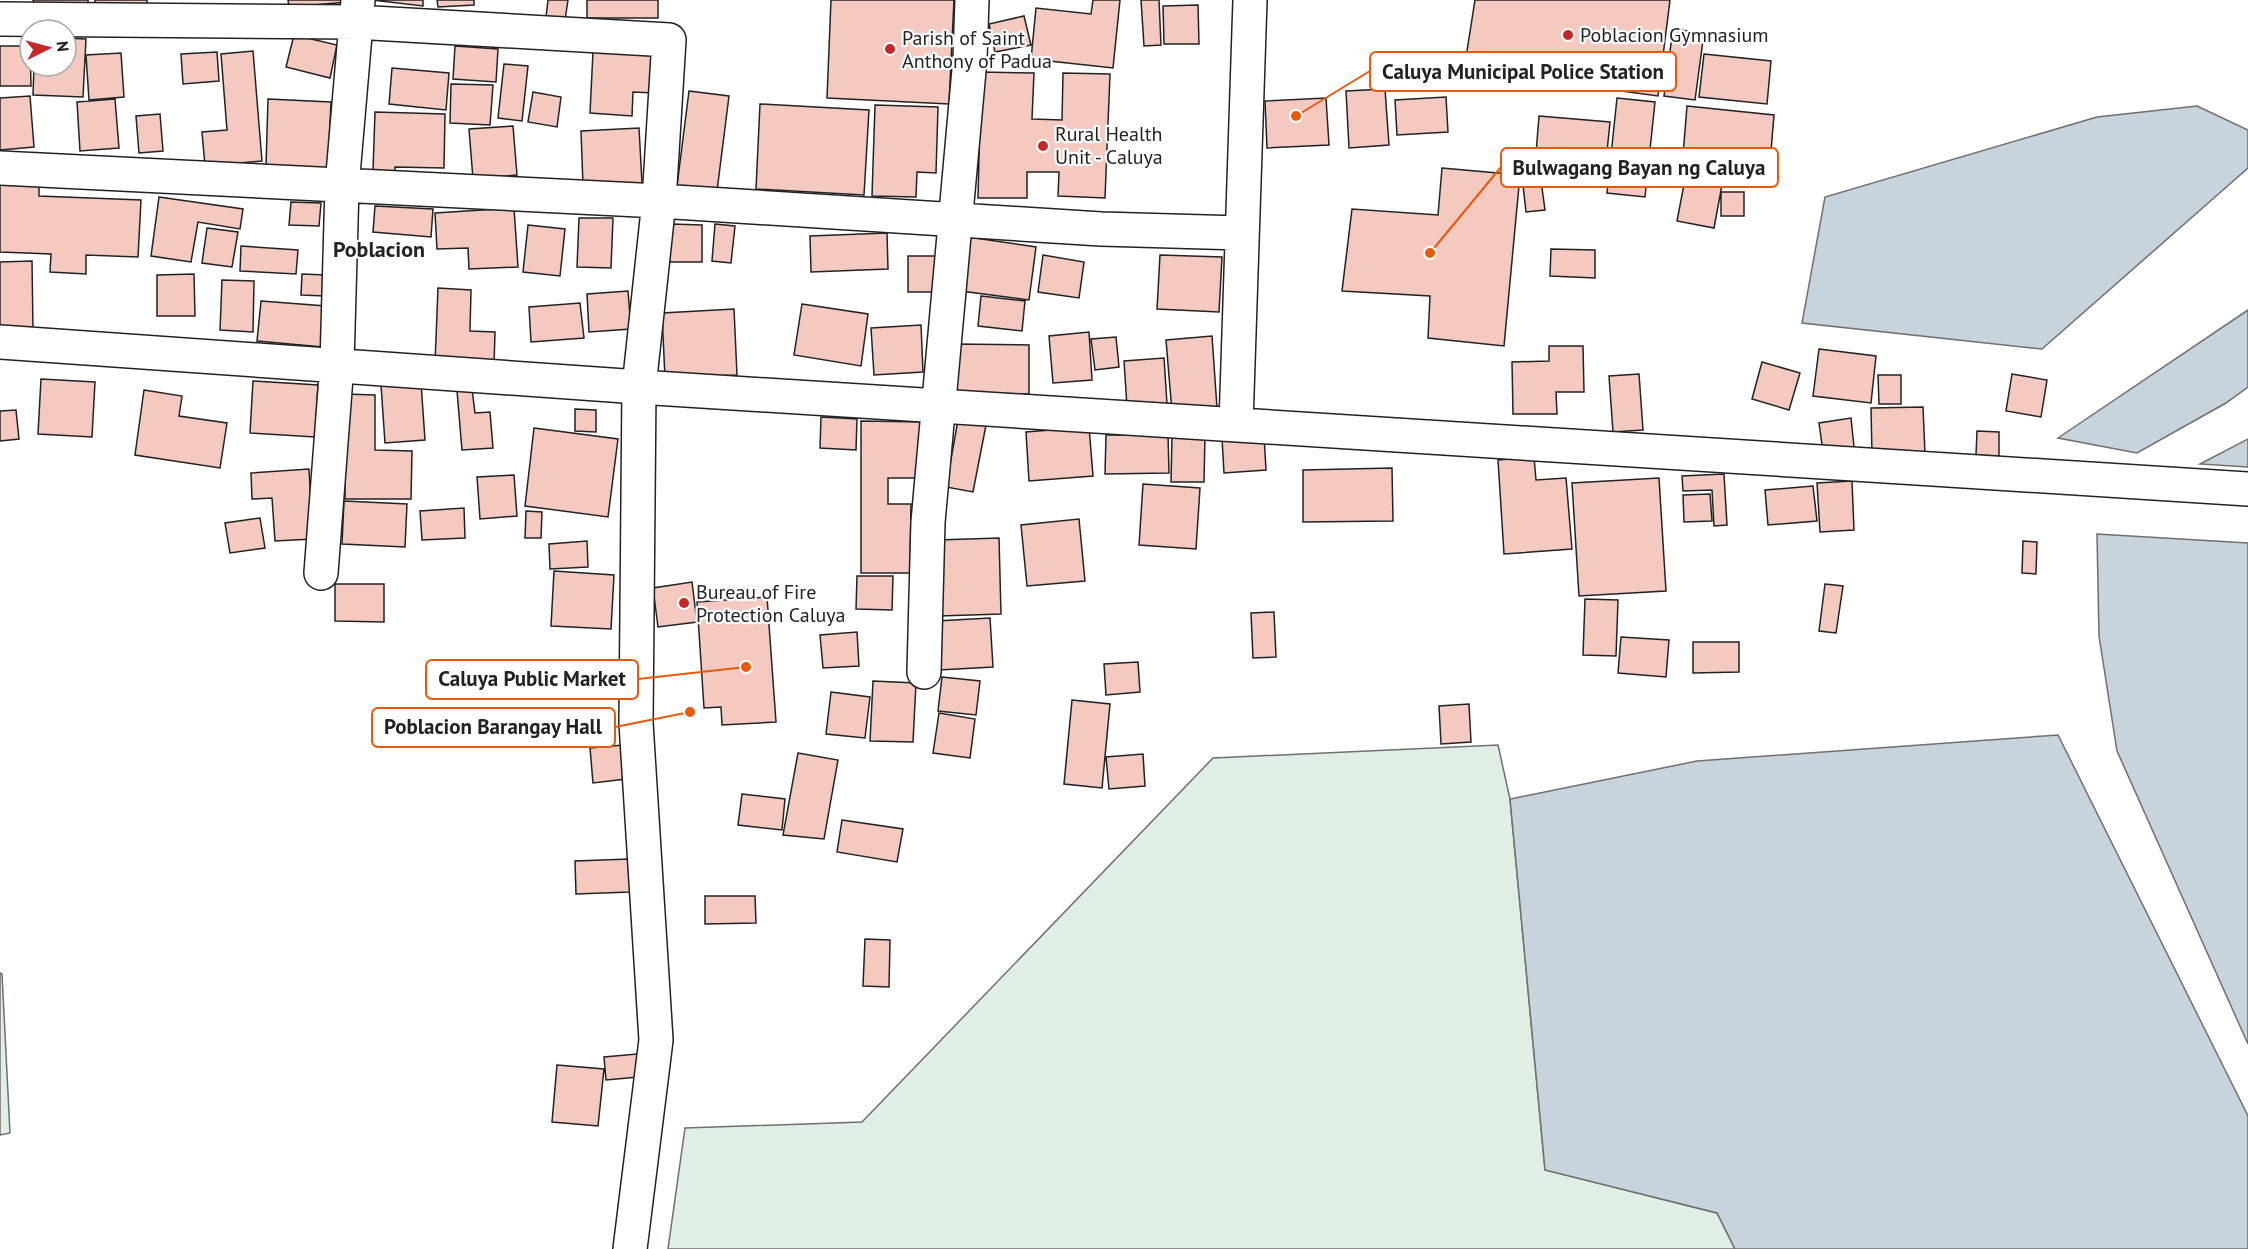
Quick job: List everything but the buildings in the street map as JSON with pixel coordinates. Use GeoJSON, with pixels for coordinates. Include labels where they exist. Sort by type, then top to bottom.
{"type":"FeatureCollection","features":[{"type":"Feature","properties":{"kind":"street"},"geometry":{"type":"LineString","coordinates":[[924,672],[928,522],[969,70],[972,0]]}},
{"type":"Feature","properties":{"kind":"street"},"geometry":{"type":"LineString","coordinates":[[1236,424],[1250,0]]}},
{"type":"Feature","properties":{"kind":"street"},"geometry":{"type":"LineString","coordinates":[[0,19],[356,11],[669,40],[659,201],[639,387],[636,723],[656,1040],[630,1249]]}},
{"type":"Feature","properties":{"kind":"street"},"geometry":{"type":"LineString","coordinates":[[321,573],[337,364],[342,186],[356,11]]}},
{"type":"Feature","properties":{"kind":"street"},"geometry":{"type":"LineString","coordinates":[[0,168],[659,201],[1101,229],[1241,233]]}},
{"type":"Feature","properties":{"kind":"street"},"geometry":{"type":"LineString","coordinates":[[0,342],[639,387],[2248,489]]}},
{"type":"Feature","properties":{"kind":"green space"},"geometry":{"type":"Polygon","coordinates":[[[1498,745],[1510,799],[1545,1170],[1717,1213],[1735,1249],[668,1249],[685,1128],[862,1122],[1213,758],[1498,745]]]}},
{"type":"Feature","properties":{"kind":"green space"},"geometry":{"type":"Polygon","coordinates":[[[0,973],[2,974],[10,1133],[0,1135],[0,973]]]}},
{"type":"Feature","properties":{"kind":"shaded area"},"geometry":{"type":"Polygon","coordinates":[[[2197,106],[2248,130],[2248,168],[2042,349],[1802,323],[1825,197],[2097,117],[2197,106]]]}},
{"type":"Feature","properties":{"kind":"shaded area"},"geometry":{"type":"Polygon","coordinates":[[[2248,310],[2248,387],[2226,403],[2137,453],[2058,438],[2248,310]]]}},
{"type":"Feature","properties":{"kind":"shaded area"},"geometry":{"type":"Polygon","coordinates":[[[2248,439],[2248,467],[2200,464],[2248,439]]]}},
{"type":"Feature","properties":{"kind":"shaded area"},"geometry":{"type":"Polygon","coordinates":[[[2097,534],[2248,543],[2248,1044],[2117,751],[2099,636],[2097,534]]]}},
{"type":"Feature","properties":{"kind":"shaded area"},"geometry":{"type":"Polygon","coordinates":[[[2058,735],[2248,1116],[2248,1249],[1735,1249],[1717,1213],[1545,1170],[1510,799],[1697,761],[2058,735]]]}},
{"type":"Feature","properties":{"kind":"place","name":"Poblacion Gymnasium"},"geometry":{"type":"Point","coordinates":[1568,35]}},
{"type":"Feature","properties":{"kind":"place","name":"Parish of Saint Anthony of Padua"},"geometry":{"type":"Point","coordinates":[890,49]}},
{"type":"Feature","properties":{"kind":"place","name":"Caluya Municipal Police Station"},"geometry":{"type":"Point","coordinates":[1296,116]}},
{"type":"Feature","properties":{"kind":"place","name":"Rural Health Unit - Caluya"},"geometry":{"type":"Point","coordinates":[1043,146]}},
{"type":"Feature","properties":{"kind":"place","name":"Bulwagang Bayan ng Caluya"},"geometry":{"type":"Point","coordinates":[1430,253]}},
{"type":"Feature","properties":{"kind":"place","name":"Bureau of Fire Protection Caluya"},"geometry":{"type":"Point","coordinates":[684,603]}},
{"type":"Feature","properties":{"kind":"place","name":"Caluya Public Market"},"geometry":{"type":"Point","coordinates":[746,667]}},
{"type":"Feature","properties":{"kind":"place","name":"Poblacion Barangay Hall"},"geometry":{"type":"Point","coordinates":[690,712]}},
{"type":"Feature","properties":{"kind":"district","name":"Poblacion"},"geometry":{"type":"Point","coordinates":[379,249]}}]}
